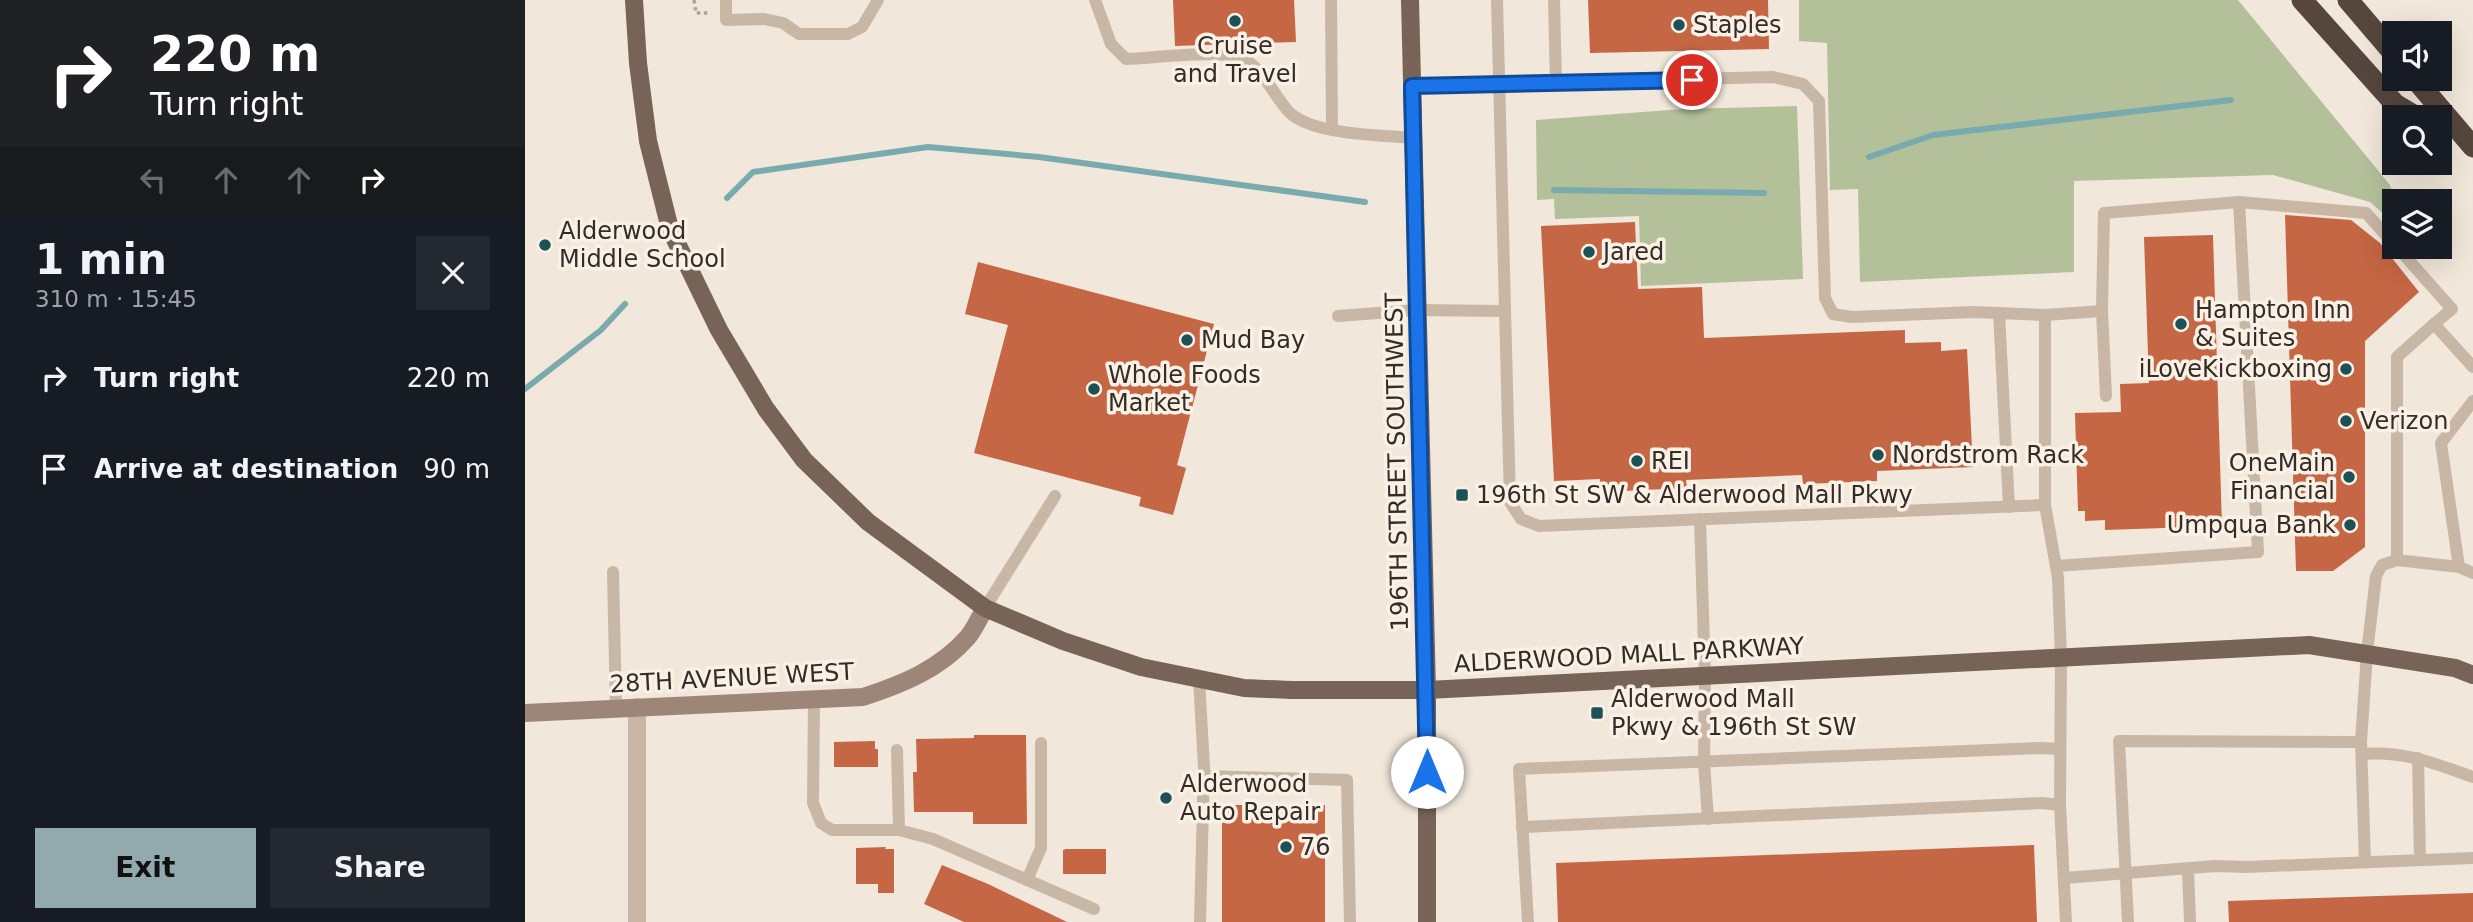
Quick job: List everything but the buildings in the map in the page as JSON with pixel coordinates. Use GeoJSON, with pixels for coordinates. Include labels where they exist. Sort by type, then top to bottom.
{"type":"FeatureCollection","features":[{"type":"Feature","properties":{"kind":"highway"},"geometry":{"type":"LineString","coordinates":[[2302,0],[2397,105]]}},
{"type":"Feature","properties":{"kind":"highway"},"geometry":{"type":"LineString","coordinates":[[2348,0],[2382,40]]}},
{"type":"Feature","properties":{"kind":"highway"},"geometry":{"type":"LineString","coordinates":[[2425,91],[2473,150]]}},
{"type":"Feature","properties":{"kind":"highway"},"geometry":{"type":"LineString","coordinates":[[2452,138],[2473,150]]}},
{"type":"Feature","properties":{"kind":"main road","name":"ALDERWOOD MALL PARKWAY"},"geometry":{"type":"LineString","coordinates":[[634,0],[638,63],[649,141],[670,229],[719,330],[767,409],[804,460],[868,522],[985,608],[1063,641],[1141,667],[1244,688],[1263,689],[1427,690],[2309,645],[2455,668],[2473,675]]}},
{"type":"Feature","properties":{"kind":"main road","name":"196TH STREET SOUTHWEST"},"geometry":{"type":"LineString","coordinates":[[1410,0],[1427,690],[1427,922]]}},
{"type":"Feature","properties":{"kind":"street","name":"28TH AVENUE WEST"},"geometry":{"type":"LineString","coordinates":[[525,713],[863,697],[906,683],[939,664],[969,635],[985,608]]}},
{"type":"Feature","properties":{"kind":"street"},"geometry":{"type":"LineString","coordinates":[[637,707],[637,922]]}},
{"type":"Feature","properties":{"kind":"lane"},"geometry":{"type":"LineString","coordinates":[[726,0],[726,20],[764,19],[783,23],[799,34],[848,34],[862,27],[878,0]]}},
{"type":"Feature","properties":{"kind":"lane"},"geometry":{"type":"LineString","coordinates":[[1095,0],[1111,44],[1126,58],[1212,54],[1238,57],[1248,63],[1290,113],[1301,120],[1332,129],[1413,138]]}},
{"type":"Feature","properties":{"kind":"lane"},"geometry":{"type":"LineString","coordinates":[[1331,0],[1332,129]]}},
{"type":"Feature","properties":{"kind":"lane"},"geometry":{"type":"LineString","coordinates":[[1497,0],[1510,502],[1521,519],[1539,526],[2045,505]]}},
{"type":"Feature","properties":{"kind":"lane"},"geometry":{"type":"LineString","coordinates":[[1554,0],[1556,84]]}},
{"type":"Feature","properties":{"kind":"lane"},"geometry":{"type":"LineString","coordinates":[[1412,86],[1500,86],[1773,77],[1803,84],[1819,101],[1825,298],[1833,314],[1852,317],[1974,312],[2045,316],[2102,311]]}},
{"type":"Feature","properties":{"kind":"lane"},"geometry":{"type":"LineString","coordinates":[[2106,396],[2102,311],[2104,213],[2239,202],[2366,213],[2382,231]]}},
{"type":"Feature","properties":{"kind":"lane"},"geometry":{"type":"LineString","coordinates":[[2056,566],[2258,552],[2239,202]]}},
{"type":"Feature","properties":{"kind":"lane"},"geometry":{"type":"LineString","coordinates":[[2397,559],[2397,357],[2452,309],[2407,259]]}},
{"type":"Feature","properties":{"kind":"lane"},"geometry":{"type":"LineString","coordinates":[[1338,316],[1417,310],[1505,311]]}},
{"type":"Feature","properties":{"kind":"lane"},"geometry":{"type":"LineString","coordinates":[[1999,313],[2009,506]]}},
{"type":"Feature","properties":{"kind":"lane"},"geometry":{"type":"LineString","coordinates":[[2045,316],[2045,505],[2056,566],[2061,657],[2060,805],[2066,922]]}},
{"type":"Feature","properties":{"kind":"lane"},"geometry":{"type":"LineString","coordinates":[[2434,324],[2473,367]]}},
{"type":"Feature","properties":{"kind":"lane"},"geometry":{"type":"LineString","coordinates":[[2459,568],[2441,443],[2473,401]]}},
{"type":"Feature","properties":{"kind":"lane","name":"28TH AVENUE WEST"},"geometry":{"type":"LineString","coordinates":[[985,608],[1055,496]]}},
{"type":"Feature","properties":{"kind":"lane"},"geometry":{"type":"LineString","coordinates":[[1700,519],[1708,820]]}},
{"type":"Feature","properties":{"kind":"lane"},"geometry":{"type":"LineString","coordinates":[[2365,862],[2362,748],[2367,653],[2376,576],[2382,565],[2397,559],[2459,568],[2473,573]]}},
{"type":"Feature","properties":{"kind":"lane"},"geometry":{"type":"LineString","coordinates":[[613,572],[616,708]]}},
{"type":"Feature","properties":{"kind":"lane"},"geometry":{"type":"LineString","coordinates":[[1199,679],[1203,776],[1200,922]]}},
{"type":"Feature","properties":{"kind":"lane"},"geometry":{"type":"LineString","coordinates":[[814,699],[813,803],[821,823],[832,830],[899,830],[933,839],[1094,909]]}},
{"type":"Feature","properties":{"kind":"lane"},"geometry":{"type":"LineString","coordinates":[[2128,922],[2119,741],[2362,748],[2418,758],[2473,777]]}},
{"type":"Feature","properties":{"kind":"lane"},"geometry":{"type":"LineString","coordinates":[[1027,880],[1041,848],[1041,743]]}},
{"type":"Feature","properties":{"kind":"lane"},"geometry":{"type":"LineString","coordinates":[[1528,922],[1519,769],[2060,749]]}},
{"type":"Feature","properties":{"kind":"lane"},"geometry":{"type":"LineString","coordinates":[[897,750],[899,830]]}},
{"type":"Feature","properties":{"kind":"lane"},"geometry":{"type":"LineString","coordinates":[[2418,758],[2420,860]]}},
{"type":"Feature","properties":{"kind":"lane"},"geometry":{"type":"LineString","coordinates":[[1203,776],[1347,780],[1350,922]]}},
{"type":"Feature","properties":{"kind":"lane"},"geometry":{"type":"LineString","coordinates":[[1522,827],[2042,803],[2060,805]]}},
{"type":"Feature","properties":{"kind":"lane"},"geometry":{"type":"LineString","coordinates":[[2065,878],[2215,866],[2473,858]]}},
{"type":"Feature","properties":{"kind":"lane"},"geometry":{"type":"LineString","coordinates":[[2188,870],[2190,922]]}},
{"type":"Feature","properties":{"kind":"green space"},"geometry":{"type":"Polygon","coordinates":[[[1799,0],[2238,0],[2392,189],[2382,189],[2382,212],[2370,202],[2273,175],[2074,181],[2074,272],[1860,282],[1858,189],[1830,190],[1827,43],[1799,41],[1799,0]]]}},
{"type":"Feature","properties":{"kind":"green space"},"geometry":{"type":"Polygon","coordinates":[[[1797,106],[1803,279],[1641,286],[1639,216],[1555,219],[1554,199],[1537,200],[1536,120],[1683,109],[1797,106]]]}},
{"type":"Feature","properties":{"kind":"waterway"},"geometry":{"type":"LineString","coordinates":[[1869,157],[1933,135],[2231,100]]}},
{"type":"Feature","properties":{"kind":"waterway"},"geometry":{"type":"LineString","coordinates":[[727,198],[753,172],[928,147],[1039,157],[1365,202]]}},
{"type":"Feature","properties":{"kind":"waterway"},"geometry":{"type":"LineString","coordinates":[[1554,190],[1764,193]]}},
{"type":"Feature","properties":{"kind":"waterway"},"geometry":{"type":"LineString","coordinates":[[525,389],[601,330],[625,304]]}},
{"type":"Feature","properties":{"kind":"place","name":"Cruise and Travel"},"geometry":{"type":"Point","coordinates":[1235,21]}},
{"type":"Feature","properties":{"kind":"place","name":"Staples"},"geometry":{"type":"Point","coordinates":[1679,25]}},
{"type":"Feature","properties":{"kind":"place","name":"Alderwood Middle School"},"geometry":{"type":"Point","coordinates":[545,245]}},
{"type":"Feature","properties":{"kind":"place","name":"Jared"},"geometry":{"type":"Point","coordinates":[1589,252]}},
{"type":"Feature","properties":{"kind":"place","name":"Hampton Inn & Suites"},"geometry":{"type":"Point","coordinates":[2181,324]}},
{"type":"Feature","properties":{"kind":"place","name":"Mud Bay"},"geometry":{"type":"Point","coordinates":[1187,340]}},
{"type":"Feature","properties":{"kind":"place","name":"iLoveKickboxing"},"geometry":{"type":"Point","coordinates":[2346,369]}},
{"type":"Feature","properties":{"kind":"place","name":"Whole Foods Market"},"geometry":{"type":"Point","coordinates":[1094,389]}},
{"type":"Feature","properties":{"kind":"place","name":"Verizon"},"geometry":{"type":"Point","coordinates":[2346,421]}},
{"type":"Feature","properties":{"kind":"place","name":"Nordstrom Rack"},"geometry":{"type":"Point","coordinates":[1878,455]}},
{"type":"Feature","properties":{"kind":"place","name":"REI"},"geometry":{"type":"Point","coordinates":[1637,461]}},
{"type":"Feature","properties":{"kind":"place","name":"OneMain Financial"},"geometry":{"type":"Point","coordinates":[2349,477]}},
{"type":"Feature","properties":{"kind":"place","name":"196th St SW & Alderwood Mall Pkwy"},"geometry":{"type":"Point","coordinates":[1462,495]}},
{"type":"Feature","properties":{"kind":"place","name":"Umpqua Bank"},"geometry":{"type":"Point","coordinates":[2350,525]}},
{"type":"Feature","properties":{"kind":"place","name":"Alderwood Mall Pkwy & 196th St SW"},"geometry":{"type":"Point","coordinates":[1597,713]}},
{"type":"Feature","properties":{"kind":"place","name":"Alderwood Auto Repair"},"geometry":{"type":"Point","coordinates":[1166,798]}},
{"type":"Feature","properties":{"kind":"place","name":"76"},"geometry":{"type":"Point","coordinates":[1286,847]}},
{"type":"Feature","properties":{"kind":"route"},"geometry":{"type":"LineString","coordinates":[[1427,772],[1412,86],[1692,80]]}}]}
